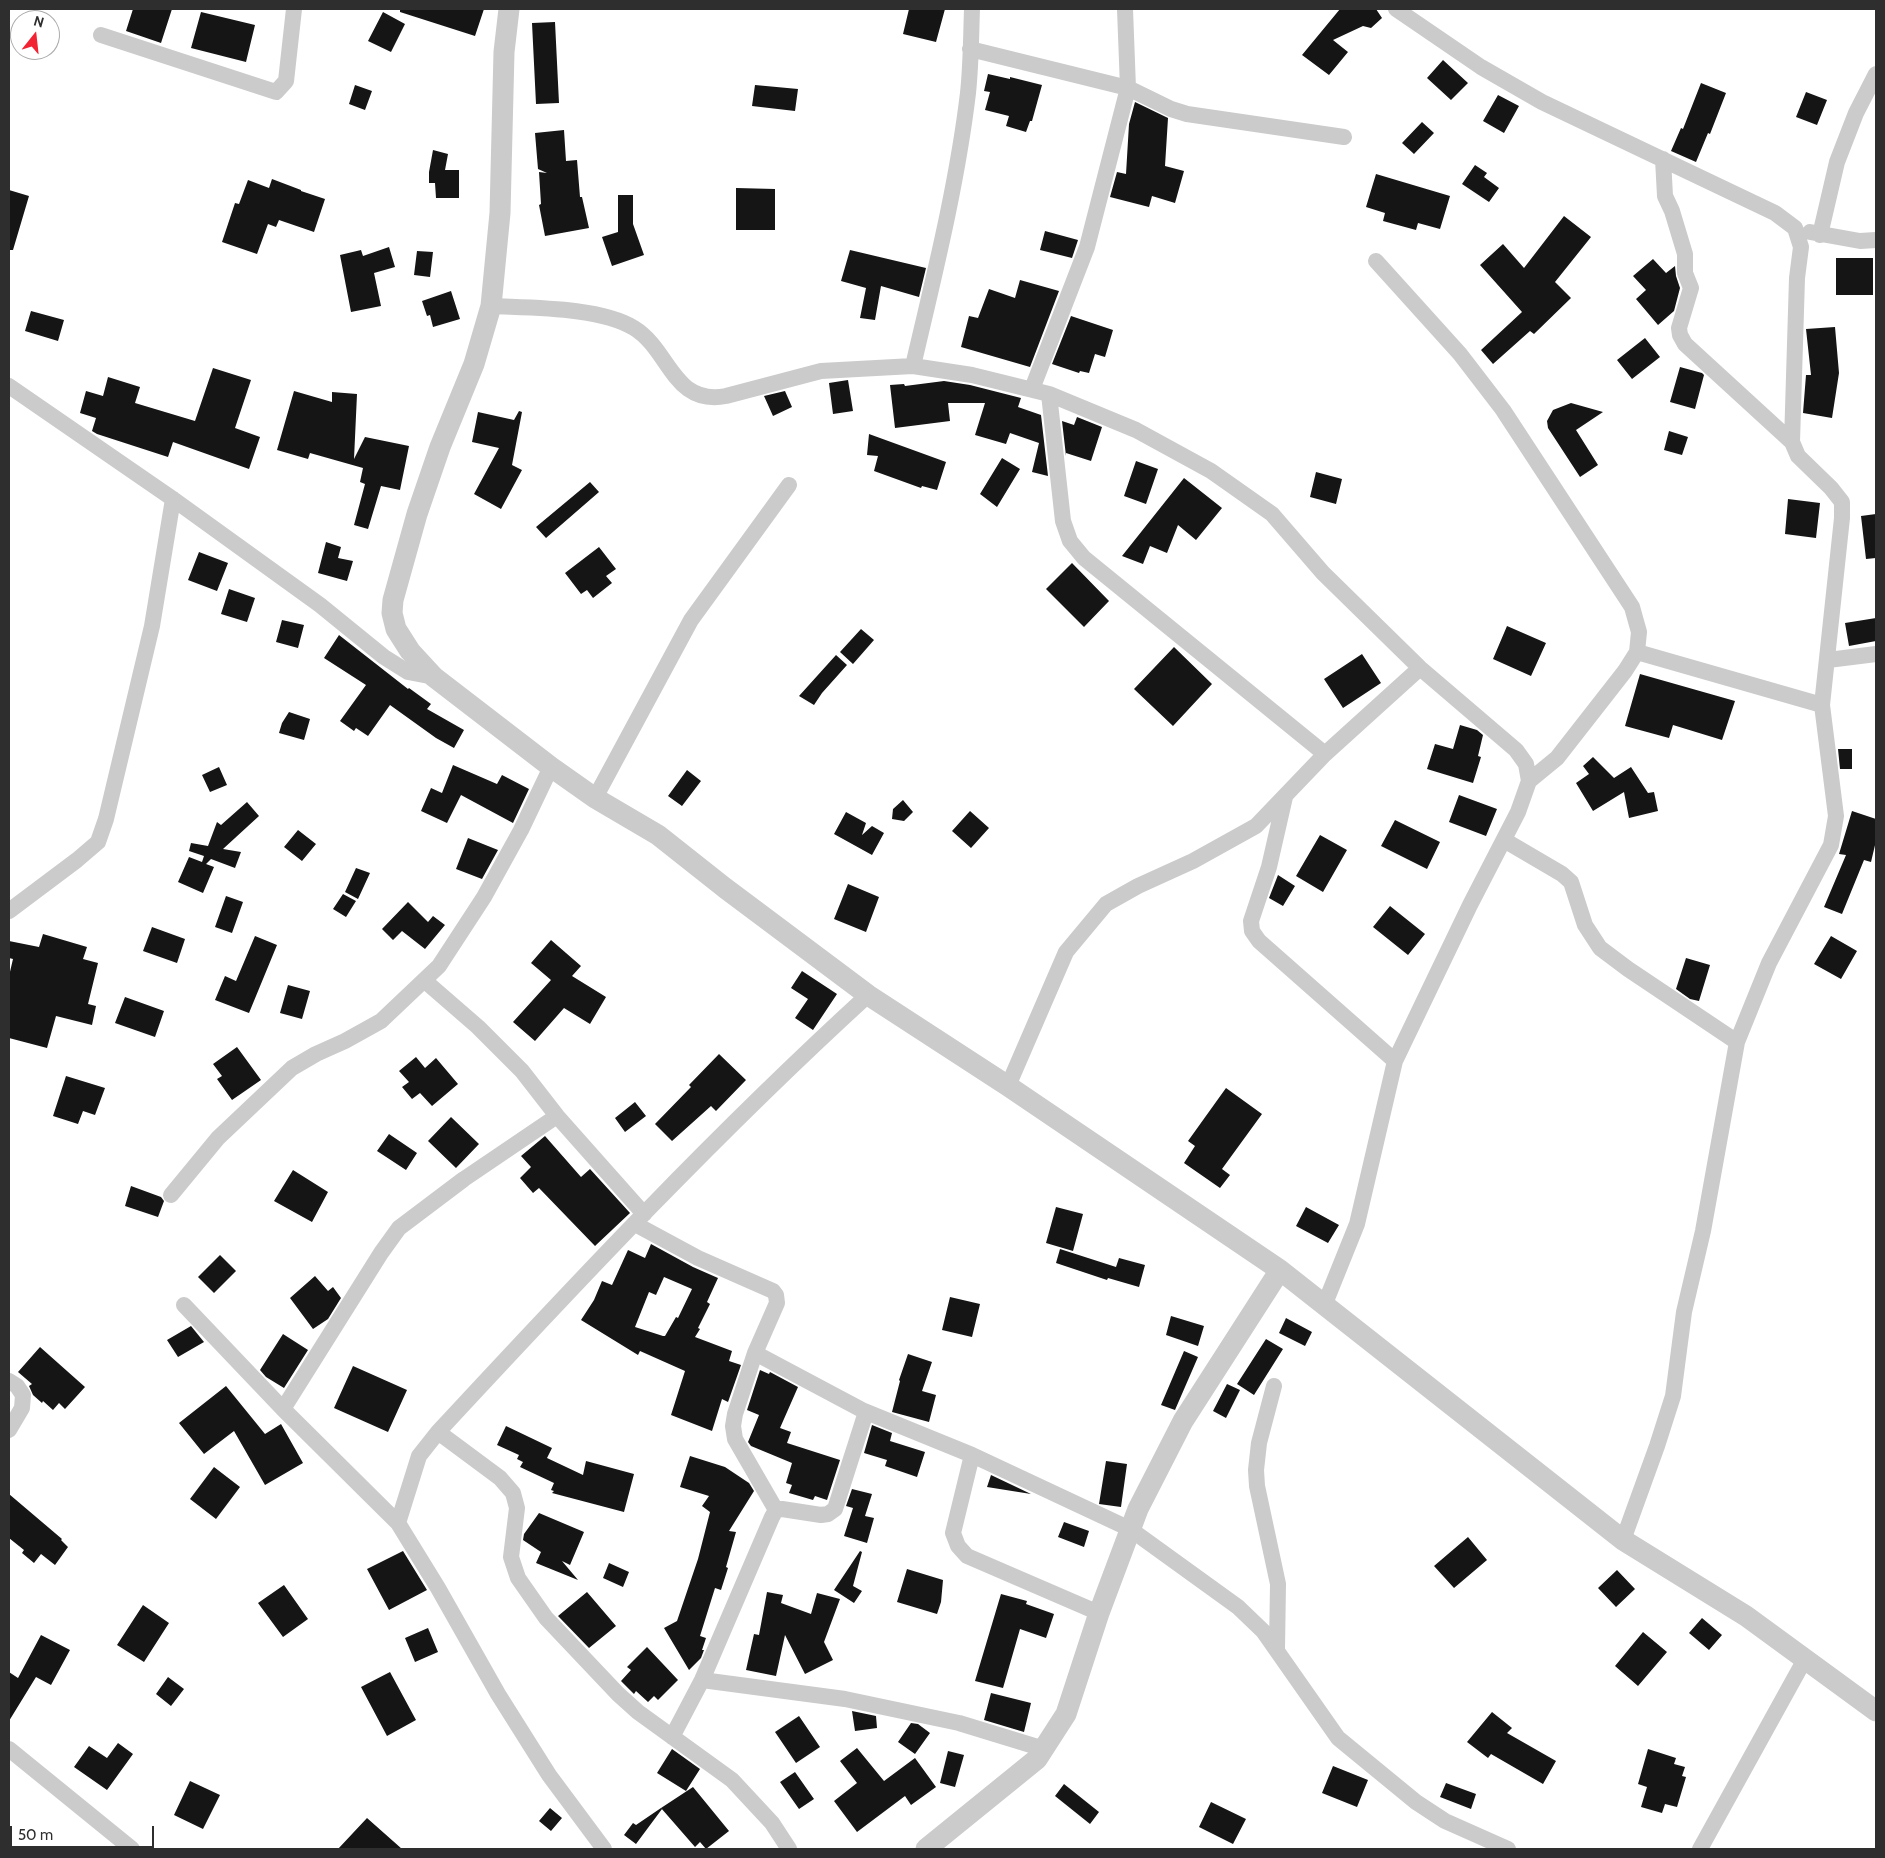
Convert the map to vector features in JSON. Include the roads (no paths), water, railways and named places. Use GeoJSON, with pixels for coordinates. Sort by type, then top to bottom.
{"type":"FeatureCollection","features":[{"type":"Feature","properties":{"kind":"street"},"geometry":{"type":"LineString","coordinates":[[101,35],[276,92],[286,81],[294,9]]}},
{"type":"Feature","properties":{"kind":"street"},"geometry":{"type":"LineString","coordinates":[[509,9],[504,52],[500,213],[491,306],[474,364],[440,447],[423,497],[393,600],[392,613],[396,629],[410,651],[434,678],[551,767],[595,798],[658,835],[732,894],[868,995],[1008,1086],[1280,1270],[1623,1540],[1746,1616],[1876,1711]]}},
{"type":"Feature","properties":{"kind":"street"},"geometry":{"type":"LineString","coordinates":[[913,366],[939,255],[960,151],[968,91],[972,9]]}},
{"type":"Feature","properties":{"kind":"street"},"geometry":{"type":"LineString","coordinates":[[1032,389],[1087,247],[1128,88],[1125,9]]}},
{"type":"Feature","properties":{"kind":"street"},"geometry":{"type":"LineString","coordinates":[[1396,9],[1481,67],[1542,102],[1775,213],[1795,228],[1820,235],[1860,241],[1876,240]]}},
{"type":"Feature","properties":{"kind":"street"},"geometry":{"type":"LineString","coordinates":[[970,49],[1128,88],[1187,114],[1344,137]]}},
{"type":"Feature","properties":{"kind":"street"},"geometry":{"type":"LineString","coordinates":[[1820,235],[1837,162],[1856,113],[1876,74]]}},
{"type":"Feature","properties":{"kind":"street"},"geometry":{"type":"LineString","coordinates":[[1623,1540],[1658,1446],[1673,1396],[1684,1312],[1703,1231],[1737,1042],[1769,963],[1831,845],[1836,816],[1822,705],[1842,518],[1842,502],[1831,488],[1798,456],[1792,442],[1686,344],[1680,335],[1679,328],[1690,288],[1685,274],[1685,254],[1672,211],[1665,196],[1663,159]]}},
{"type":"Feature","properties":{"kind":"street"},"geometry":{"type":"LineString","coordinates":[[1792,442],[1797,278],[1801,247],[1795,228]]}},
{"type":"Feature","properties":{"kind":"street"},"geometry":{"type":"LineString","coordinates":[[1376,261],[1460,354],[1503,410],[1632,607],[1639,632],[1637,652],[1626,671],[1557,758],[1528,781]]}},
{"type":"Feature","properties":{"kind":"street"},"geometry":{"type":"LineString","coordinates":[[491,306],[544,308],[608,316],[635,328],[655,347],[681,384],[704,397],[726,396],[821,371],[913,366],[972,375],[1032,389],[1049,394],[1145,434],[1211,471],[1272,514],[1323,573],[1420,668],[1516,750],[1526,764],[1528,781],[1518,812],[1395,1061],[1357,1224],[1324,1306]]}},
{"type":"Feature","properties":{"kind":"street"},"geometry":{"type":"LineString","coordinates":[[9,386],[174,499],[320,606],[384,657],[408,672],[434,678]]}},
{"type":"Feature","properties":{"kind":"street"},"geometry":{"type":"LineString","coordinates":[[1049,394],[1063,521],[1070,541],[1084,558],[1325,754]]}},
{"type":"Feature","properties":{"kind":"street"},"geometry":{"type":"LineString","coordinates":[[595,798],[691,620],[789,485]]}},
{"type":"Feature","properties":{"kind":"street"},"geometry":{"type":"LineString","coordinates":[[9,911],[98,842],[106,819],[152,626],[174,499]]}},
{"type":"Feature","properties":{"kind":"street"},"geometry":{"type":"LineString","coordinates":[[1637,652],[1822,705]]}},
{"type":"Feature","properties":{"kind":"street"},"geometry":{"type":"LineString","coordinates":[[1828,660],[1876,654]]}},
{"type":"Feature","properties":{"kind":"street"},"geometry":{"type":"LineString","coordinates":[[1008,1086],[1066,952],[1106,904],[1138,886],[1193,861],[1256,826],[1325,754],[1420,668]]}},
{"type":"Feature","properties":{"kind":"street"},"geometry":{"type":"LineString","coordinates":[[170,1195],[218,1138],[292,1068],[381,1020],[439,966],[484,898],[521,830],[551,767]]}},
{"type":"Feature","properties":{"kind":"street"},"geometry":{"type":"LineString","coordinates":[[1285,796],[1269,867],[1251,921],[1252,931],[1259,940],[1395,1061]]}},
{"type":"Feature","properties":{"kind":"street"},"geometry":{"type":"LineString","coordinates":[[1504,840],[1562,874],[1572,882],[1585,925],[1600,948],[1737,1042]]}},
{"type":"Feature","properties":{"kind":"street"},"geometry":{"type":"LineString","coordinates":[[425,980],[478,1027],[522,1071],[640,1219],[698,1258],[773,1291],[776,1295],[777,1303],[755,1352],[734,1414],[733,1426],[735,1439],[776,1510]]}},
{"type":"Feature","properties":{"kind":"street"},"geometry":{"type":"LineString","coordinates":[[398,1523],[419,1456],[438,1432],[541,1321],[640,1219],[795,1062],[868,995]]}},
{"type":"Feature","properties":{"kind":"street"},"geometry":{"type":"LineString","coordinates":[[283,1409],[381,1253],[399,1228],[464,1179],[557,1116]]}},
{"type":"Feature","properties":{"kind":"street"},"geometry":{"type":"LineString","coordinates":[[926,1849],[1037,1759],[1066,1714],[1099,1613],[1138,1509],[1182,1421],[1280,1270]]}},
{"type":"Feature","properties":{"kind":"street"},"geometry":{"type":"LineString","coordinates":[[184,1305],[283,1409],[398,1523],[438,1588],[508,1711],[549,1775],[604,1849]]}},
{"type":"Feature","properties":{"kind":"street"},"geometry":{"type":"LineString","coordinates":[[755,1352],[866,1412],[972,1455],[1130,1529],[1238,1607],[1263,1632],[1277,1649],[1338,1738],[1416,1802],[1445,1821],[1508,1849]]}},
{"type":"Feature","properties":{"kind":"street"},"geometry":{"type":"LineString","coordinates":[[9,1381],[17,1386],[23,1395],[22,1408],[9,1430]]}},
{"type":"Feature","properties":{"kind":"street"},"geometry":{"type":"LineString","coordinates":[[1274,1386],[1259,1444],[1256,1470],[1278,1584],[1277,1649]]}},
{"type":"Feature","properties":{"kind":"street"},"geometry":{"type":"LineString","coordinates":[[672,1737],[702,1680],[776,1510],[782,1508],[821,1515],[828,1514],[835,1509],[866,1412]]}},
{"type":"Feature","properties":{"kind":"street"},"geometry":{"type":"LineString","coordinates":[[438,1432],[500,1478],[512,1493],[517,1508],[511,1557],[518,1578],[546,1618],[618,1694],[638,1712],[732,1780],[772,1823],[788,1849]]}},
{"type":"Feature","properties":{"kind":"street"},"geometry":{"type":"LineString","coordinates":[[972,1455],[953,1533],[958,1546],[967,1556],[1099,1613]]}},
{"type":"Feature","properties":{"kind":"street"},"geometry":{"type":"LineString","coordinates":[[1700,1849],[1805,1659]]}},
{"type":"Feature","properties":{"kind":"street"},"geometry":{"type":"LineString","coordinates":[[702,1680],[845,1700],[959,1723],[1044,1749]]}},
{"type":"Feature","properties":{"kind":"street"},"geometry":{"type":"LineString","coordinates":[[9,1750],[132,1849]]}}]}
